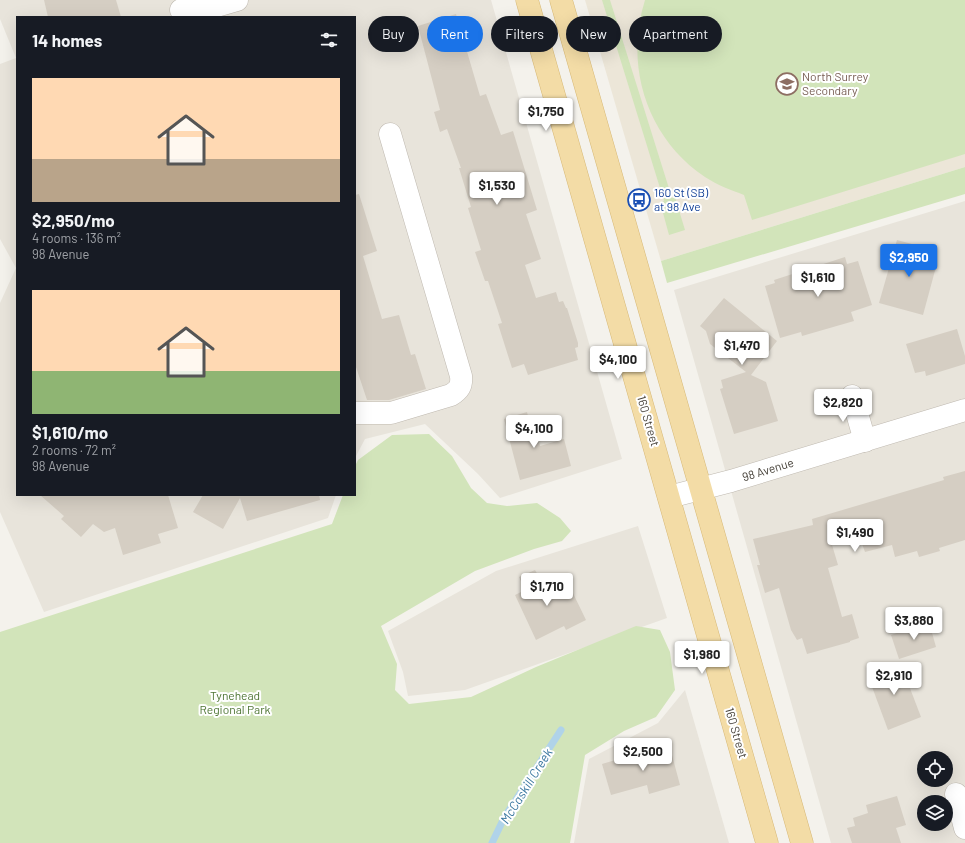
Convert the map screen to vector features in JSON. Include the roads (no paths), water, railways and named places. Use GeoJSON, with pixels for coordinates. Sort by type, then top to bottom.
{"type":"FeatureCollection","features":[{"type":"Feature","properties":{"kind":"main road","name":"160 Street"},"geometry":{"type":"LineString","coordinates":[[527,0],[767,843]]}},
{"type":"Feature","properties":{"kind":"main road"},"geometry":{"type":"LineString","coordinates":[[561,0],[702,488],[802,843]]}},
{"type":"Feature","properties":{"kind":"street"},"geometry":{"type":"LineString","coordinates":[[182,9],[203,10],[237,0]]}},
{"type":"Feature","properties":{"kind":"street"},"geometry":{"type":"LineString","coordinates":[[356,413],[391,414],[451,395],[458,391],[462,384],[462,376],[390,134]]}},
{"type":"Feature","properties":{"kind":"street"},"geometry":{"type":"LineString","coordinates":[[852,396],[865,441]]}},
{"type":"Feature","properties":{"kind":"street","name":"98 Avenue"},"geometry":{"type":"LineString","coordinates":[[669,497],[865,441],[965,410]]}},
{"type":"Feature","properties":{"kind":"street"},"geometry":{"type":"LineString","coordinates":[[956,794],[965,828]]}},
{"type":"Feature","properties":{"kind":"waterway","name":"McCaskill Creek"},"geometry":{"type":"LineString","coordinates":[[492,843],[504,818],[561,730]]}},
{"type":"Feature","properties":{"kind":"place","name":"North Surrey Secondary"},"geometry":{"type":"Point","coordinates":[787,84]}},
{"type":"Feature","properties":{"kind":"place","name":"160 St (SB) at 98 Ave"},"geometry":{"type":"Point","coordinates":[639,200]}},
{"type":"Feature","properties":{"kind":"park label","name":"Tynehead Regional Park"},"geometry":{"type":"Point","coordinates":[235,703]}}]}
